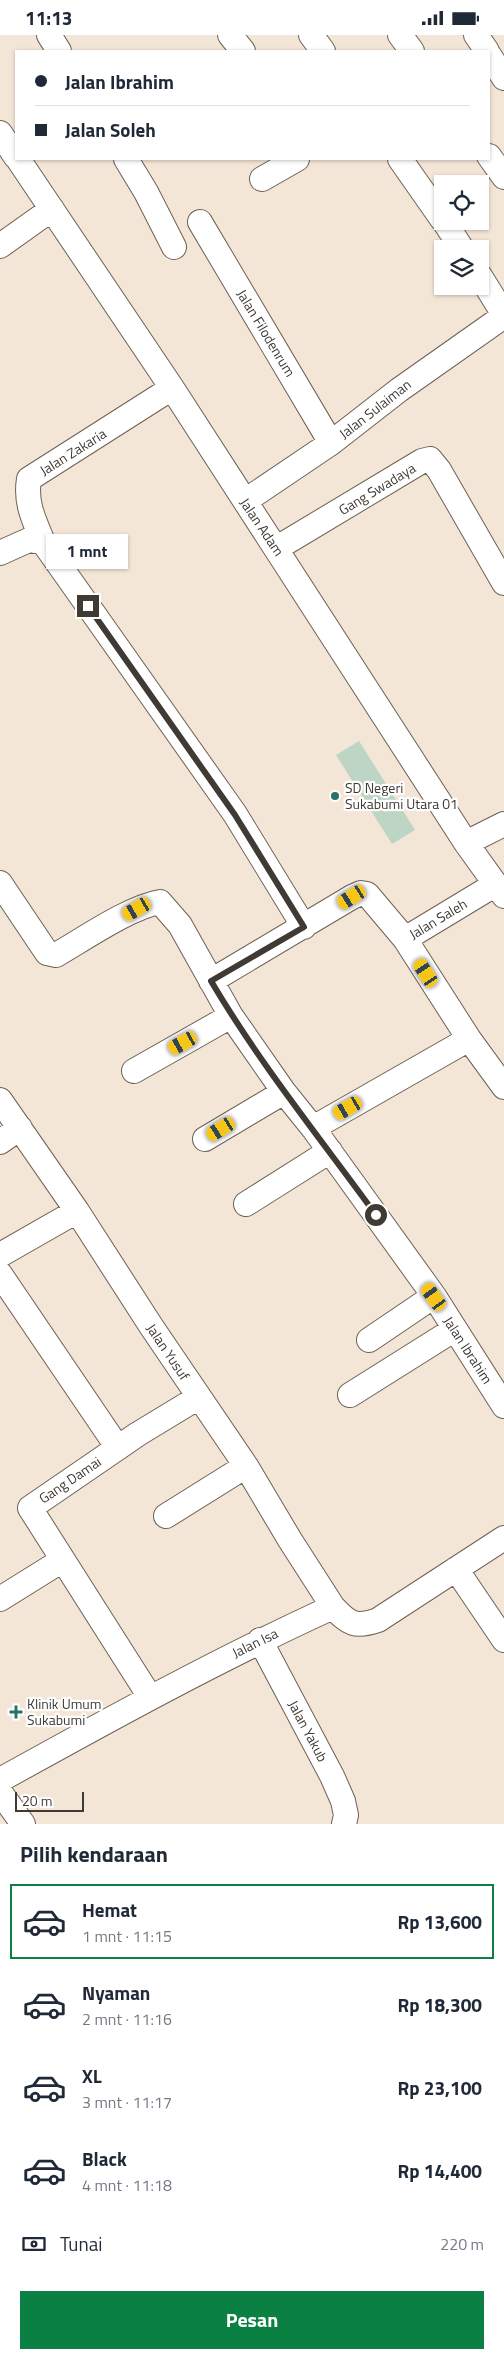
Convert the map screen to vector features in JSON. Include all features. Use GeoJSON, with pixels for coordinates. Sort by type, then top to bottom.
{"type":"FeatureCollection","features":[{"type":"Feature","properties":{"kind":"street"},"geometry":{"type":"LineString","coordinates":[[49,35],[59,50]]}},
{"type":"Feature","properties":{"kind":"street"},"geometry":{"type":"LineString","coordinates":[[230,35],[242,50]]}},
{"type":"Feature","properties":{"kind":"street"},"geometry":{"type":"LineString","coordinates":[[311,35],[321,50]]}},
{"type":"Feature","properties":{"kind":"street"},"geometry":{"type":"LineString","coordinates":[[400,35],[411,50]]}},
{"type":"Feature","properties":{"kind":"street"},"geometry":{"type":"LineString","coordinates":[[476,35],[485,50]]}},
{"type":"Feature","properties":{"kind":"street"},"geometry":{"type":"LineString","coordinates":[[490,57],[504,78]]}},
{"type":"Feature","properties":{"kind":"street","name":"Jalan Adam"},"geometry":{"type":"LineString","coordinates":[[0,133],[15,155]]}},
{"type":"Feature","properties":{"kind":"street"},"geometry":{"type":"LineString","coordinates":[[490,157],[504,177]]}},
{"type":"Feature","properties":{"kind":"street","name":"Jalan Adam"},"geometry":{"type":"LineString","coordinates":[[18,160],[172,388],[466,843],[500,890]]}},
{"type":"Feature","properties":{"kind":"street"},"geometry":{"type":"LineString","coordinates":[[127,160],[146,192],[174,247]]}},
{"type":"Feature","properties":{"kind":"street"},"geometry":{"type":"LineString","coordinates":[[262,179],[294,160]]}},
{"type":"Feature","properties":{"kind":"street"},"geometry":{"type":"LineString","coordinates":[[401,160],[434,207]]}},
{"type":"Feature","properties":{"kind":"street"},"geometry":{"type":"LineString","coordinates":[[0,246],[52,209]]}},
{"type":"Feature","properties":{"kind":"street","name":"Jalan Filodenrum"},"geometry":{"type":"LineString","coordinates":[[200,222],[332,443]]}},
{"type":"Feature","properties":{"kind":"street"},"geometry":{"type":"LineString","coordinates":[[489,291],[504,315]]}},
{"type":"Feature","properties":{"kind":"street","name":"Jalan Sulaiman"},"geometry":{"type":"LineString","coordinates":[[245,501],[332,443],[398,390],[504,315]]}},
{"type":"Feature","properties":{"kind":"street","name":"Jalan Zakaria"},"geometry":{"type":"LineString","coordinates":[[43,542],[29,509],[26,494],[29,479],[172,388]]}},
{"type":"Feature","properties":{"kind":"street","name":"Gang Swadaya"},"geometry":{"type":"LineString","coordinates":[[277,548],[422,461],[430,459],[439,470],[504,583]]}},
{"type":"Feature","properties":{"kind":"street"},"geometry":{"type":"LineString","coordinates":[[0,553],[28,540],[43,542],[235,815],[304,927]]}},
{"type":"Feature","properties":{"kind":"street"},"geometry":{"type":"LineString","coordinates":[[466,843],[504,824]]}},
{"type":"Feature","properties":{"kind":"street","name":"Jalan Ibrahim"},"geometry":{"type":"LineString","coordinates":[[0,883],[47,953],[51,955],[56,955],[137,909],[160,903],[180,925],[231,1016],[284,1092],[330,1151],[434,1297],[504,1406]]}},
{"type":"Feature","properties":{"kind":"street","name":"Jalan Saleh"},"geometry":{"type":"LineString","coordinates":[[211,981],[361,893],[372,898],[405,939],[500,890]]}},
{"type":"Feature","properties":{"kind":"street"},"geometry":{"type":"LineString","coordinates":[[405,939],[469,1039],[504,1087]]}},
{"type":"Feature","properties":{"kind":"street"},"geometry":{"type":"LineString","coordinates":[[134,1071],[231,1016]]}},
{"type":"Feature","properties":{"kind":"street"},"geometry":{"type":"LineString","coordinates":[[313,1128],[469,1039]]}},
{"type":"Feature","properties":{"kind":"street"},"geometry":{"type":"LineString","coordinates":[[205,1139],[284,1092]]}},
{"type":"Feature","properties":{"kind":"street","name":"Jalan Yusuf"},"geometry":{"type":"LineString","coordinates":[[0,1100],[77,1211],[246,1466],[290,1541],[333,1607]]}},
{"type":"Feature","properties":{"kind":"street"},"geometry":{"type":"LineString","coordinates":[[0,1142],[20,1128]]}},
{"type":"Feature","properties":{"kind":"street"},"geometry":{"type":"LineString","coordinates":[[246,1204],[330,1151]]}},
{"type":"Feature","properties":{"kind":"street"},"geometry":{"type":"LineString","coordinates":[[0,1255],[77,1211]]}},
{"type":"Feature","properties":{"kind":"street"},"geometry":{"type":"LineString","coordinates":[[0,1275],[118,1448]]}},
{"type":"Feature","properties":{"kind":"street"},"geometry":{"type":"LineString","coordinates":[[369,1340],[434,1297]]}},
{"type":"Feature","properties":{"kind":"street"},"geometry":{"type":"LineString","coordinates":[[350,1395],[455,1329]]}},
{"type":"Feature","properties":{"kind":"street","name":"Gang Damai"},"geometry":{"type":"LineString","coordinates":[[61,1561],[30,1508],[118,1448],[199,1397]]}},
{"type":"Feature","properties":{"kind":"street"},"geometry":{"type":"LineString","coordinates":[[166,1516],[246,1466]]}},
{"type":"Feature","properties":{"kind":"street"},"geometry":{"type":"LineString","coordinates":[[333,1607],[353,1624],[365,1625],[378,1620],[504,1538]]}},
{"type":"Feature","properties":{"kind":"street"},"geometry":{"type":"LineString","coordinates":[[0,1599],[61,1561],[150,1697]]}},
{"type":"Feature","properties":{"kind":"street"},"geometry":{"type":"LineString","coordinates":[[456,1569],[504,1640]]}},
{"type":"Feature","properties":{"kind":"street","name":"Jalan Isa"},"geometry":{"type":"LineString","coordinates":[[0,1780],[150,1697],[260,1640],[333,1607]]}},
{"type":"Feature","properties":{"kind":"street","name":"Jalan Yakub"},"geometry":{"type":"LineString","coordinates":[[260,1640],[343,1801],[346,1815],[344,1824]]}},
{"type":"Feature","properties":{"kind":"street"},"geometry":{"type":"LineString","coordinates":[[0,1792],[23,1824]]}},
{"type":"Feature","properties":{"kind":"green space"},"geometry":{"type":"Polygon","coordinates":[[[359,741],[415,830],[392,844],[336,755],[359,741]]]}},
{"type":"Feature","properties":{"kind":"place","name":"SD Negeri Sukabumi Utara 01"},"geometry":{"type":"Point","coordinates":[335,796]}},
{"type":"Feature","properties":{"kind":"place","name":"Klinik Umum Sukabumi"},"geometry":{"type":"Point","coordinates":[16,1712]}},
{"type":"Feature","properties":{"kind":"route"},"geometry":{"type":"LineString","coordinates":[[88,606],[235,815],[304,927],[211,981],[231,1016],[284,1092],[313,1128],[376,1215]]}}]}
